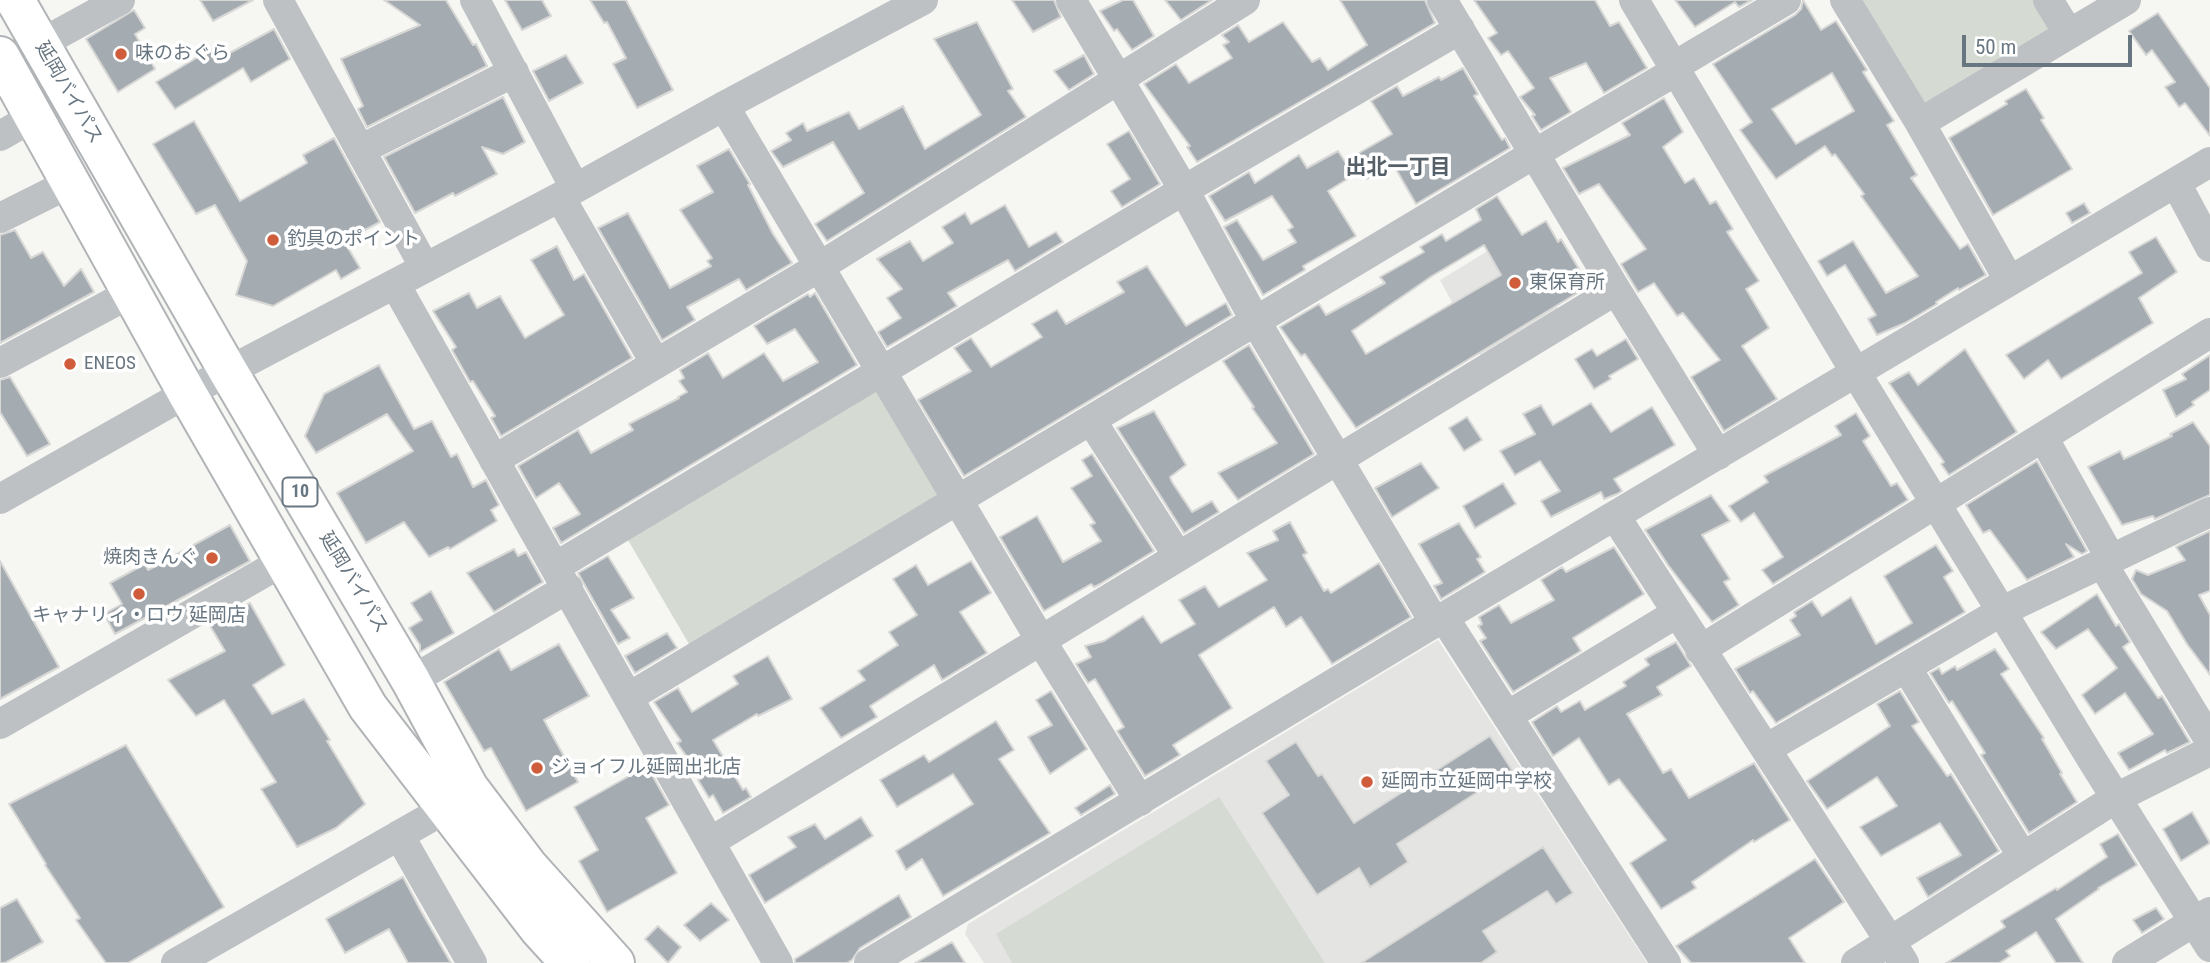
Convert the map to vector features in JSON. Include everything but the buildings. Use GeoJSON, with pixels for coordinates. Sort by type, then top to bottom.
{"type":"FeatureCollection","features":[{"type":"Feature","properties":{"kind":"highway","name":"延岡バイパス"},"geometry":{"type":"LineString","coordinates":[[15,0],[228,371],[411,681],[468,788],[528,866],[615,963]]}},
{"type":"Feature","properties":{"kind":"highway","name":"10"},"geometry":{"type":"LineString","coordinates":[[0,56],[187,393],[368,707],[539,929],[570,963]]}},
{"type":"Feature","properties":{"kind":"street"},"geometry":{"type":"LineString","coordinates":[[40,44],[120,0]]}},
{"type":"Feature","properties":{"kind":"street"},"geometry":{"type":"LineString","coordinates":[[278,0],[425,268]]}},
{"type":"Feature","properties":{"kind":"street"},"geometry":{"type":"LineString","coordinates":[[475,0],[514,72],[568,192],[656,364]]}},
{"type":"Feature","properties":{"kind":"street"},"geometry":{"type":"LineString","coordinates":[[1071,0],[1184,190],[1256,321],[1429,613],[1450,627],[1666,963]]}},
{"type":"Feature","properties":{"kind":"street"},"geometry":{"type":"LineString","coordinates":[[495,460],[819,267],[1245,0]]}},
{"type":"Feature","properties":{"kind":"street"},"geometry":{"type":"LineString","coordinates":[[1442,0],[1717,455]]}},
{"type":"Feature","properties":{"kind":"street"},"geometry":{"type":"LineString","coordinates":[[1634,0],[1856,373],[2116,798],[2205,927],[2127,963]]}},
{"type":"Feature","properties":{"kind":"street"},"geometry":{"type":"LineString","coordinates":[[629,698],[1676,71],[1683,61],[1786,0]]}},
{"type":"Feature","properties":{"kind":"street"},"geometry":{"type":"LineString","coordinates":[[1844,0],[1920,123],[2009,280]]}},
{"type":"Feature","properties":{"kind":"street"},"geometry":{"type":"LineString","coordinates":[[2048,0],[2069,34]]}},
{"type":"Feature","properties":{"kind":"street"},"geometry":{"type":"LineString","coordinates":[[1920,123],[2126,0]]}},
{"type":"Feature","properties":{"kind":"street"},"geometry":{"type":"LineString","coordinates":[[0,499],[187,393],[568,192],[913,2]]}},
{"type":"Feature","properties":{"kind":"street"},"geometry":{"type":"LineString","coordinates":[[411,681],[561,578],[882,372],[1184,190],[1460,29]]}},
{"type":"Feature","properties":{"kind":"street"},"geometry":{"type":"LineString","coordinates":[[360,150],[514,72]]}},
{"type":"Feature","properties":{"kind":"street"},"geometry":{"type":"LineString","coordinates":[[724,106],[1040,639],[1140,801]]}},
{"type":"Feature","properties":{"kind":"street"},"geometry":{"type":"LineString","coordinates":[[0,136],[33,117]]}},
{"type":"Feature","properties":{"kind":"street"},"geometry":{"type":"LineString","coordinates":[[869,963],[1439,620],[2210,162]]}},
{"type":"Feature","properties":{"kind":"street"},"geometry":{"type":"LineString","coordinates":[[0,218],[70,183]]}},
{"type":"Feature","properties":{"kind":"street"},"geometry":{"type":"LineString","coordinates":[[2176,183],[2210,247]]}},
{"type":"Feature","properties":{"kind":"street"},"geometry":{"type":"LineString","coordinates":[[395,284],[778,963]]}},
{"type":"Feature","properties":{"kind":"street"},"geometry":{"type":"LineString","coordinates":[[710,842],[1616,290]]}},
{"type":"Feature","properties":{"kind":"street"},"geometry":{"type":"LineString","coordinates":[[0,363],[131,293]]}},
{"type":"Feature","properties":{"kind":"street"},"geometry":{"type":"LineString","coordinates":[[1700,650],[2210,333]]}},
{"type":"Feature","properties":{"kind":"street"},"geometry":{"type":"LineString","coordinates":[[1091,420],[1178,556]]}},
{"type":"Feature","properties":{"kind":"street"},"geometry":{"type":"LineString","coordinates":[[2043,437],[2107,561],[2210,741]]}},
{"type":"Feature","properties":{"kind":"street"},"geometry":{"type":"LineString","coordinates":[[1766,749],[2002,611],[2210,512]]}},
{"type":"Feature","properties":{"kind":"street"},"geometry":{"type":"LineString","coordinates":[[1615,516],[1897,952]]}},
{"type":"Feature","properties":{"kind":"street"},"geometry":{"type":"LineString","coordinates":[[0,724],[284,561]]}},
{"type":"Feature","properties":{"kind":"street"},"geometry":{"type":"LineString","coordinates":[[1507,716],[1677,613]]}},
{"type":"Feature","properties":{"kind":"street"},"geometry":{"type":"LineString","coordinates":[[1906,667],[2023,857]]}},
{"type":"Feature","properties":{"kind":"street"},"geometry":{"type":"LineString","coordinates":[[1856,963],[1897,952],[2023,857],[2116,798],[2210,751]]}},
{"type":"Feature","properties":{"kind":"street"},"geometry":{"type":"LineString","coordinates":[[176,963],[446,809]]}},
{"type":"Feature","properties":{"kind":"street"},"geometry":{"type":"LineString","coordinates":[[399,835],[472,963]]}},
{"type":"Feature","properties":{"kind":"shaded area"},"geometry":{"type":"Polygon","coordinates":[[[1856,0],[2038,0],[2056,31],[1923,108],[1856,0]]]}},
{"type":"Feature","properties":{"kind":"shaded area"},"geometry":{"type":"Polygon","coordinates":[[[1514,235],[1562,315],[1484,362],[1440,280],[1514,235]]]}},
{"type":"Feature","properties":{"kind":"shaded area"},"geometry":{"type":"Polygon","coordinates":[[[883,387],[949,496],[692,649],[625,535],[883,387]]]}},
{"type":"Feature","properties":{"kind":"shaded area","name":"延岡市立延岡中学校"},"geometry":{"type":"Polygon","coordinates":[[[1438,640],[1647,963],[984,963],[965,934],[968,924],[1438,640]]]}},
{"type":"Feature","properties":{"kind":"shaded area"},"geometry":{"type":"Polygon","coordinates":[[[1219,797],[1325,963],[1012,963],[996,934],[1219,797]]]}},
{"type":"Feature","properties":{"kind":"place","name":"味のおぐら"},"geometry":{"type":"Point","coordinates":[121,54]}},
{"type":"Feature","properties":{"kind":"place","name":"釣具のポイント"},"geometry":{"type":"Point","coordinates":[273,240]}},
{"type":"Feature","properties":{"kind":"place","name":"東保育所"},"geometry":{"type":"Point","coordinates":[1515,283]}},
{"type":"Feature","properties":{"kind":"place","name":"ENEOS"},"geometry":{"type":"Point","coordinates":[70,364]}},
{"type":"Feature","properties":{"kind":"place","name":"焼肉きんぐ"},"geometry":{"type":"Point","coordinates":[212,558]}},
{"type":"Feature","properties":{"kind":"place","name":"キャナリィ・ロウ 延岡店"},"geometry":{"type":"Point","coordinates":[139,594]}},
{"type":"Feature","properties":{"kind":"place","name":"ジョイフル延岡出北店"},"geometry":{"type":"Point","coordinates":[537,768]}},
{"type":"Feature","properties":{"kind":"place","name":"延岡市立延岡中学校"},"geometry":{"type":"Point","coordinates":[1367,782]}},
{"type":"Feature","properties":{"kind":"district","name":"出北一丁目"},"geometry":{"type":"Point","coordinates":[1398,169]}}]}
